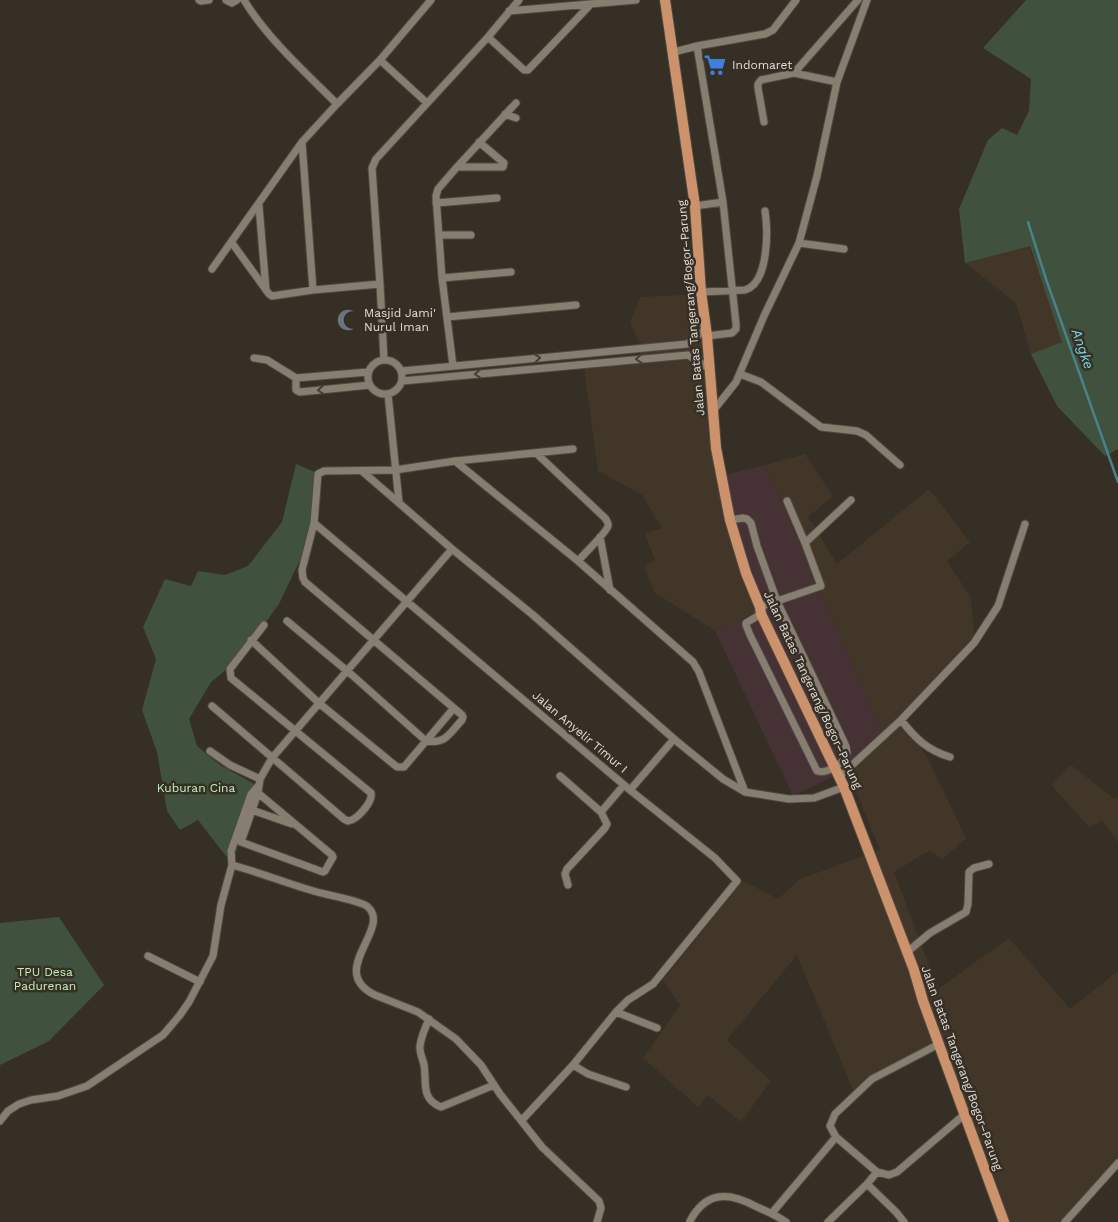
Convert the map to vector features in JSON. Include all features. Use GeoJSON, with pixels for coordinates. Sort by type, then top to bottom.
{"type":"FeatureCollection","features":[{"type":"Feature","properties":{"kind":"main road","name":"Jalan Batas Tangerang/Bogor–Parung"},"geometry":{"type":"LineString","coordinates":[[665,0],[695,206],[701,292],[710,369],[717,457],[730,520],[746,573],[761,610],[844,788],[1004,1222]]}},
{"type":"Feature","properties":{"kind":"street"},"geometry":{"type":"LineString","coordinates":[[199,0],[209,0]]}},
{"type":"Feature","properties":{"kind":"street"},"geometry":{"type":"LineString","coordinates":[[226,0],[232,3],[237,0]]}},
{"type":"Feature","properties":{"kind":"street"},"geometry":{"type":"LineString","coordinates":[[244,0],[251,12],[268,32],[302,70],[337,104]]}},
{"type":"Feature","properties":{"kind":"street"},"geometry":{"type":"LineString","coordinates":[[212,269],[259,206],[302,142],[380,60],[431,0]]}},
{"type":"Feature","properties":{"kind":"street"},"geometry":{"type":"LineString","coordinates":[[384,360],[372,168],[376,159],[488,37],[519,0]]}},
{"type":"Feature","properties":{"kind":"street"},"geometry":{"type":"LineString","coordinates":[[509,11],[565,3],[591,4],[636,0]]}},
{"type":"Feature","properties":{"kind":"street"},"geometry":{"type":"LineString","coordinates":[[674,52],[766,34],[773,30],[796,0]]}},
{"type":"Feature","properties":{"kind":"street"},"geometry":{"type":"LineString","coordinates":[[794,73],[858,0]]}},
{"type":"Feature","properties":{"kind":"street"},"geometry":{"type":"LineString","coordinates":[[713,412],[736,382],[764,316],[799,244],[817,176],[837,82],[867,0]]}},
{"type":"Feature","properties":{"kind":"street"},"geometry":{"type":"LineString","coordinates":[[488,37],[526,71],[591,4]]}},
{"type":"Feature","properties":{"kind":"street"},"geometry":{"type":"LineString","coordinates":[[402,371],[686,344],[706,332],[732,333],[736,328],[734,290],[723,202],[697,46]]}},
{"type":"Feature","properties":{"kind":"street"},"geometry":{"type":"LineString","coordinates":[[380,60],[427,103]]}},
{"type":"Feature","properties":{"kind":"street"},"geometry":{"type":"LineString","coordinates":[[764,122],[758,88],[759,82],[794,73],[837,82]]}},
{"type":"Feature","properties":{"kind":"street"},"geometry":{"type":"LineString","coordinates":[[453,366],[442,278],[436,196],[438,190],[457,167],[516,103]]}},
{"type":"Feature","properties":{"kind":"street"},"geometry":{"type":"LineString","coordinates":[[505,114],[516,118]]}},
{"type":"Feature","properties":{"kind":"street"},"geometry":{"type":"LineString","coordinates":[[302,142],[313,290]]}},
{"type":"Feature","properties":{"kind":"street"},"geometry":{"type":"LineString","coordinates":[[457,167],[503,167],[504,163],[479,142]]}},
{"type":"Feature","properties":{"kind":"street"},"geometry":{"type":"LineString","coordinates":[[436,203],[497,198]]}},
{"type":"Feature","properties":{"kind":"street"},"geometry":{"type":"LineString","coordinates":[[695,206],[723,202]]}},
{"type":"Feature","properties":{"kind":"street"},"geometry":{"type":"LineString","coordinates":[[259,206],[266,290]]}},
{"type":"Feature","properties":{"kind":"street"},"geometry":{"type":"LineString","coordinates":[[701,292],[752,288],[756,283],[761,274],[768,228],[765,210]]}},
{"type":"Feature","properties":{"kind":"street"},"geometry":{"type":"LineString","coordinates":[[438,235],[472,235]]}},
{"type":"Feature","properties":{"kind":"street"},"geometry":{"type":"LineString","coordinates":[[232,243],[270,295],[276,296],[313,290],[380,284]]}},
{"type":"Feature","properties":{"kind":"street"},"geometry":{"type":"LineString","coordinates":[[799,244],[844,248]]}},
{"type":"Feature","properties":{"kind":"street"},"geometry":{"type":"LineString","coordinates":[[442,278],[511,272]]}},
{"type":"Feature","properties":{"kind":"street"},"geometry":{"type":"LineString","coordinates":[[447,317],[576,305]]}},
{"type":"Feature","properties":{"kind":"street"},"geometry":{"type":"LineString","coordinates":[[686,344],[688,355]]}},
{"type":"Feature","properties":{"kind":"street"},"geometry":{"type":"LineString","coordinates":[[402,380],[688,355],[710,369]]}},
{"type":"Feature","properties":{"kind":"street"},"geometry":{"type":"LineString","coordinates":[[254,358],[267,360],[296,378],[368,372]]}},
{"type":"Feature","properties":{"kind":"street"},"geometry":{"type":"LineString","coordinates":[[384,360],[395,363],[402,371],[402,380],[397,390],[388,394],[377,393],[370,385],[368,379],[368,372],[372,366],[384,360]]}},
{"type":"Feature","properties":{"kind":"street"},"geometry":{"type":"LineString","coordinates":[[740,374],[761,382],[821,427],[857,431],[866,435],[900,465]]}},
{"type":"Feature","properties":{"kind":"street"},"geometry":{"type":"LineString","coordinates":[[296,378],[296,390],[300,392],[370,385]]}},
{"type":"Feature","properties":{"kind":"street"},"geometry":{"type":"LineString","coordinates":[[388,394],[399,502]]}},
{"type":"Feature","properties":{"kind":"street"},"geometry":{"type":"LineString","coordinates":[[287,621],[426,740],[436,742],[443,740],[463,717],[305,582],[303,578],[302,570],[314,523],[317,478],[320,472],[395,470],[455,461],[573,449]]}},
{"type":"Feature","properties":{"kind":"street"},"geometry":{"type":"LineString","coordinates":[[536,453],[606,518],[608,527],[578,561]]}},
{"type":"Feature","properties":{"kind":"street"},"geometry":{"type":"LineString","coordinates":[[455,461],[578,561],[693,662],[699,672],[745,792]]}},
{"type":"Feature","properties":{"kind":"street"},"geometry":{"type":"LineString","coordinates":[[362,471],[723,779],[745,792],[775,797],[814,798],[844,788]]}},
{"type":"Feature","properties":{"kind":"street"},"geometry":{"type":"LineString","coordinates":[[805,543],[851,500]]}},
{"type":"Feature","properties":{"kind":"street"},"geometry":{"type":"LineString","coordinates":[[786,501],[805,543],[820,586],[777,601],[761,610],[746,623],[750,635],[817,771],[821,772],[837,772],[901,720],[974,643],[993,615],[1003,594],[1025,524]]}},
{"type":"Feature","properties":{"kind":"street"},"geometry":{"type":"LineString","coordinates":[[730,520],[743,518],[748,519],[751,523],[757,546],[777,601],[846,744],[845,758],[837,772]]}},
{"type":"Feature","properties":{"kind":"street","name":"Jalan Anyelir Timur I"},"geometry":{"type":"LineString","coordinates":[[314,523],[627,787],[715,858],[737,881],[653,984],[628,1000],[616,1012]]}},
{"type":"Feature","properties":{"kind":"street"},"geometry":{"type":"LineString","coordinates":[[600,537],[610,590]]}},
{"type":"Feature","properties":{"kind":"street"},"geometry":{"type":"LineString","coordinates":[[0,1121],[8,1111],[19,1104],[65,1094],[87,1086],[163,1035],[180,1015],[213,956],[221,905],[232,865],[231,851],[251,794],[260,782],[272,758],[452,549]]}},
{"type":"Feature","properties":{"kind":"street"},"geometry":{"type":"LineString","coordinates":[[212,706],[348,821],[355,820],[371,800],[371,793],[231,678],[229,674],[230,669],[264,625]]}},
{"type":"Feature","properties":{"kind":"street"},"geometry":{"type":"LineString","coordinates":[[251,640],[320,704],[397,767],[404,767],[454,708]]}},
{"type":"Feature","properties":{"kind":"street"},"geometry":{"type":"LineString","coordinates":[[901,720],[924,745],[950,757]]}},
{"type":"Feature","properties":{"kind":"street"},"geometry":{"type":"LineString","coordinates":[[601,812],[674,739]]}},
{"type":"Feature","properties":{"kind":"street"},"geometry":{"type":"LineString","coordinates":[[210,752],[260,782]]}},
{"type":"Feature","properties":{"kind":"street"},"geometry":{"type":"LineString","coordinates":[[560,776],[601,812],[607,824],[567,870],[565,874],[568,885]]}},
{"type":"Feature","properties":{"kind":"street"},"geometry":{"type":"LineString","coordinates":[[258,793],[332,855],[325,872],[241,842],[260,782]]}},
{"type":"Feature","properties":{"kind":"street"},"geometry":{"type":"LineString","coordinates":[[252,810],[298,826]]}},
{"type":"Feature","properties":{"kind":"street"},"geometry":{"type":"LineString","coordinates":[[906,953],[930,933],[966,912],[969,872],[974,868],[989,864]]}},
{"type":"Feature","properties":{"kind":"street"},"geometry":{"type":"LineString","coordinates":[[232,865],[367,906],[372,912],[374,919],[373,926],[356,966],[360,982],[369,992],[418,1012],[456,1039],[481,1065],[494,1085],[542,1147],[598,1201],[601,1208],[597,1222]]}},
{"type":"Feature","properties":{"kind":"street"},"geometry":{"type":"LineString","coordinates":[[148,956],[200,982]]}},
{"type":"Feature","properties":{"kind":"street"},"geometry":{"type":"LineString","coordinates":[[522,1120],[573,1064],[616,1012],[657,1028]]}},
{"type":"Feature","properties":{"kind":"street"},"geometry":{"type":"LineString","coordinates":[[429,1019],[420,1043],[420,1050],[424,1064],[425,1089],[430,1099],[441,1107],[494,1085]]}},
{"type":"Feature","properties":{"kind":"street"},"geometry":{"type":"LineString","coordinates":[[939,1044],[872,1079],[835,1114],[830,1128],[836,1138],[877,1172],[890,1175],[897,1172],[965,1114]]}},
{"type":"Feature","properties":{"kind":"street"},"geometry":{"type":"LineString","coordinates":[[573,1064],[588,1074],[626,1087]]}},
{"type":"Feature","properties":{"kind":"street"},"geometry":{"type":"LineString","coordinates":[[772,1213],[836,1138]]}},
{"type":"Feature","properties":{"kind":"street"},"geometry":{"type":"LineString","coordinates":[[1065,1222],[1117,1166]]}},
{"type":"Feature","properties":{"kind":"street"},"geometry":{"type":"LineString","coordinates":[[828,1222],[877,1172]]}},
{"type":"Feature","properties":{"kind":"street"},"geometry":{"type":"LineString","coordinates":[[867,1184],[904,1222]]}},
{"type":"Feature","properties":{"kind":"street"},"geometry":{"type":"LineString","coordinates":[[690,1221],[696,1210],[708,1200],[721,1196],[735,1197],[747,1201],[786,1222]]}},
{"type":"Feature","properties":{"kind":"shaded area"},"geometry":{"type":"Polygon","coordinates":[[[1029,246],[1063,342],[1031,354],[1016,303],[965,263],[1029,246]]]}},
{"type":"Feature","properties":{"kind":"shaded area"},"geometry":{"type":"Polygon","coordinates":[[[700,294],[721,476],[762,610],[715,631],[654,592],[644,566],[655,560],[645,533],[662,528],[642,495],[598,471],[584,368],[648,362],[630,323],[640,297],[700,294]]]}},
{"type":"Feature","properties":{"kind":"shaded area"},"geometry":{"type":"Polygon","coordinates":[[[805,454],[833,496],[808,517],[837,564],[929,489],[970,542],[947,561],[971,598],[975,641],[901,717],[929,761],[966,838],[942,860],[930,850],[894,872],[938,989],[1009,938],[1070,1009],[1118,971],[1118,1166],[1068,1222],[1006,1222],[941,1047],[853,1090],[797,955],[727,1040],[771,1081],[741,1122],[708,1095],[698,1107],[643,1058],[680,1005],[663,980],[743,881],[778,899],[800,879],[880,850],[847,770],[885,739],[765,465],[805,454]]]}},
{"type":"Feature","properties":{"kind":"shaded area"},"geometry":{"type":"Polygon","coordinates":[[[765,465],[885,739],[847,770],[793,796],[715,631],[762,610],[721,476],[765,465]]]}},
{"type":"Feature","properties":{"kind":"shaded area"},"geometry":{"type":"Polygon","coordinates":[[[1071,765],[1115,799],[1118,798],[1118,842],[1102,821],[1089,827],[1051,785],[1071,765]]]}},
{"type":"Feature","properties":{"kind":"green space"},"geometry":{"type":"Polygon","coordinates":[[[1026,0],[1118,0],[1118,449],[1105,456],[1057,406],[1031,354],[1062,342],[1030,246],[965,263],[959,209],[988,140],[1002,128],[1017,135],[1029,111],[1031,79],[983,48],[1026,0]]]}},
{"type":"Feature","properties":{"kind":"green space","name":"Kuburan Cina"},"geometry":{"type":"Polygon","coordinates":[[[296,464],[317,473],[308,543],[279,604],[238,660],[211,682],[189,719],[197,746],[220,765],[258,786],[232,864],[198,820],[180,830],[167,811],[157,752],[142,710],[156,659],[143,627],[165,579],[191,586],[198,571],[225,575],[248,566],[282,522],[296,464]]]}},
{"type":"Feature","properties":{"kind":"green space","name":"TPU Desa Padurenan"},"geometry":{"type":"Polygon","coordinates":[[[59,917],[104,985],[49,1041],[0,1065],[0,923],[59,917]]]}},
{"type":"Feature","properties":{"kind":"waterway","name":"Angke"},"geometry":{"type":"LineString","coordinates":[[1028,222],[1046,279],[1118,482]]}},
{"type":"Feature","properties":{"kind":"place","name":"Indomaret"},"geometry":{"type":"Point","coordinates":[715,65]}},
{"type":"Feature","properties":{"kind":"place","name":"Masjid Jami' Nurul Iman"},"geometry":{"type":"Point","coordinates":[348,320]}}]}
